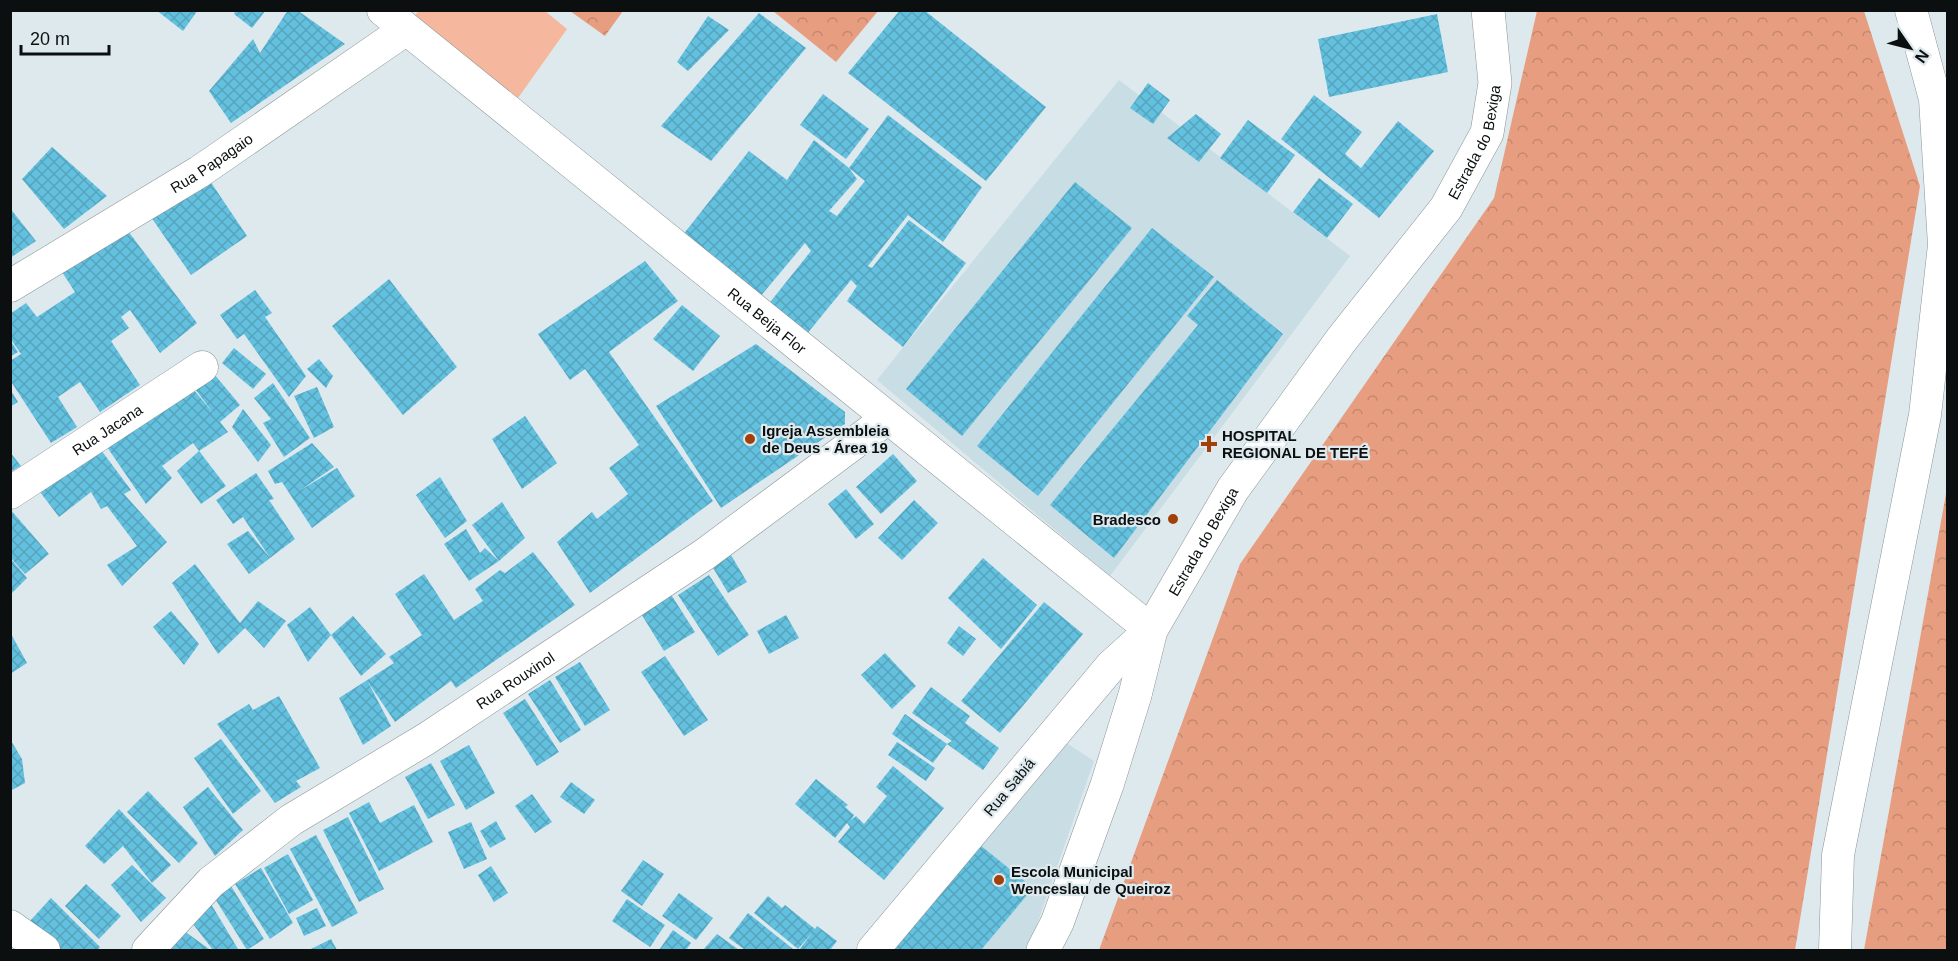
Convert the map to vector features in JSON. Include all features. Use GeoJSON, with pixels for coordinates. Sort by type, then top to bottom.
{"type":"FeatureCollection","features":[{"type":"Feature","properties":{"kind":"street","name":"Estrada do Bexiga"},"geometry":{"type":"LineString","coordinates":[[1043,951],[1057,923],[1107,785],[1135,695],[1151,630],[1233,489],[1342,339],[1446,208],[1487,133],[1496,83],[1488,10]]}},
{"type":"Feature","properties":{"kind":"street"},"geometry":{"type":"LineString","coordinates":[[1835,951],[1838,855],[1925,415],[1944,245],[1935,99],[1911,10]]}},
{"type":"Feature","properties":{"kind":"street","name":"Rua Beija Flor"},"geometry":{"type":"LineString","coordinates":[[394,20],[1151,630]]}},
{"type":"Feature","properties":{"kind":"street","name":"Rua Papagaio"},"geometry":{"type":"LineString","coordinates":[[10,286],[199,172],[394,20]]}},
{"type":"Feature","properties":{"kind":"street","name":"Rua Jacana"},"geometry":{"type":"LineString","coordinates":[[10,493],[202,367]]}},
{"type":"Feature","properties":{"kind":"street","name":"Rua Rouxinol"},"geometry":{"type":"LineString","coordinates":[[148,951],[211,882],[291,820],[426,739],[705,554],[888,418]]}},
{"type":"Feature","properties":{"kind":"street","name":"Rua Sabiá"},"geometry":{"type":"LineString","coordinates":[[873,951],[1110,666],[1151,630]]}},
{"type":"Feature","properties":{"kind":"street"},"geometry":{"type":"LineString","coordinates":[[10,926],[44,951]]}},
{"type":"Feature","properties":{"kind":"shaded area"},"geometry":{"type":"Polygon","coordinates":[[[419,10],[545,11],[567,29],[518,98],[405,30],[419,10]]]}},
{"type":"Feature","properties":{"kind":"shaded area"},"geometry":{"type":"Polygon","coordinates":[[[1119,80],[1350,256],[1110,576],[877,380],[1119,80]]]}},
{"type":"Feature","properties":{"kind":"shaded area","name":"Escola Municipal Wenceslau de Queiroz"},"geometry":{"type":"Polygon","coordinates":[[[1062,740],[1094,761],[1028,950],[885,950],[1062,740]]]}},
{"type":"Feature","properties":{"kind":"green space"},"geometry":{"type":"Polygon","coordinates":[[[570,11],[623,11],[605,36],[570,11]]]}},
{"type":"Feature","properties":{"kind":"green space"},"geometry":{"type":"Polygon","coordinates":[[[773,11],[878,11],[836,62],[773,11]]]}},
{"type":"Feature","properties":{"kind":"green space"},"geometry":{"type":"Polygon","coordinates":[[[1537,11],[1864,11],[1920,186],[1795,950],[1099,950],[1240,564],[1494,198],[1537,11]]]}},
{"type":"Feature","properties":{"kind":"green space"},"geometry":{"type":"Polygon","coordinates":[[[1947,488],[1947,950],[1864,950],[1947,488]]]}},
{"type":"Feature","properties":{"kind":"building"},"geometry":{"type":"Polygon","coordinates":[[[156,10],[198,10],[183,31],[156,10]]]}},
{"type":"Feature","properties":{"kind":"building"},"geometry":{"type":"Polygon","coordinates":[[[236,10],[266,10],[252,28],[234,14],[236,10]]]}},
{"type":"Feature","properties":{"kind":"building"},"geometry":{"type":"Polygon","coordinates":[[[288,10],[297,10],[345,44],[231,123],[209,91],[253,39],[260,53],[288,10]]]}},
{"type":"Feature","properties":{"kind":"building"},"geometry":{"type":"Polygon","coordinates":[[[900,10],[924,10],[1046,107],[986,181],[848,73],[900,10]]]}},
{"type":"Feature","properties":{"kind":"building"},"geometry":{"type":"Polygon","coordinates":[[[759,13],[806,48],[711,161],[661,126],[759,13]]]}},
{"type":"Feature","properties":{"kind":"building"},"geometry":{"type":"Polygon","coordinates":[[[1437,14],[1448,72],[1329,97],[1318,39],[1437,14]]]}},
{"type":"Feature","properties":{"kind":"building"},"geometry":{"type":"Polygon","coordinates":[[[708,16],[729,30],[688,71],[677,62],[708,16]]]}},
{"type":"Feature","properties":{"kind":"building"},"geometry":{"type":"Polygon","coordinates":[[[1148,83],[1170,100],[1153,124],[1130,108],[1148,83]]]}},
{"type":"Feature","properties":{"kind":"building"},"geometry":{"type":"Polygon","coordinates":[[[823,94],[869,129],[846,159],[800,125],[823,94]]]}},
{"type":"Feature","properties":{"kind":"building"},"geometry":{"type":"Polygon","coordinates":[[[1314,95],[1362,132],[1345,154],[1361,168],[1398,121],[1434,151],[1379,218],[1281,139],[1314,95]]]}},
{"type":"Feature","properties":{"kind":"building"},"geometry":{"type":"Polygon","coordinates":[[[1196,114],[1221,134],[1199,162],[1167,138],[1196,114]]]}},
{"type":"Feature","properties":{"kind":"building"},"geometry":{"type":"Polygon","coordinates":[[[888,115],[982,187],[943,242],[908,215],[868,266],[872,268],[909,220],[966,263],[903,347],[847,301],[857,286],[851,280],[806,335],[767,306],[811,251],[805,243],[760,297],[682,236],[749,151],[787,180],[814,140],[849,168],[888,115]],[[849,168],[857,179],[829,211],[837,216],[865,181],[849,168]]]}},
{"type":"Feature","properties":{"kind":"building"},"geometry":{"type":"Polygon","coordinates":[[[1248,120],[1295,155],[1267,193],[1220,158],[1248,120]]]}},
{"type":"Feature","properties":{"kind":"building"},"geometry":{"type":"Polygon","coordinates":[[[52,147],[107,196],[64,229],[22,179],[52,147]]]}},
{"type":"Feature","properties":{"kind":"building"},"geometry":{"type":"Polygon","coordinates":[[[208,178],[247,236],[191,275],[151,217],[208,178]]]}},
{"type":"Feature","properties":{"kind":"building"},"geometry":{"type":"Polygon","coordinates":[[[1319,178],[1353,204],[1327,238],[1293,212],[1319,178]]]}},
{"type":"Feature","properties":{"kind":"building"},"geometry":{"type":"Polygon","coordinates":[[[1075,182],[1132,228],[962,436],[906,389],[1075,182]]]}},
{"type":"Feature","properties":{"kind":"building"},"geometry":{"type":"Polygon","coordinates":[[[10,208],[36,241],[10,258],[10,208]]]}},
{"type":"Feature","properties":{"kind":"building"},"geometry":{"type":"Polygon","coordinates":[[[125,227],[197,323],[160,353],[130,310],[121,317],[129,328],[111,341],[140,385],[100,412],[80,382],[58,397],[77,427],[51,443],[10,380],[10,361],[21,354],[10,338],[10,314],[26,303],[37,317],[75,292],[62,272],[125,227]]]}},
{"type":"Feature","properties":{"kind":"building"},"geometry":{"type":"Polygon","coordinates":[[[1152,228],[1214,277],[1038,496],[977,446],[1152,228]]]}},
{"type":"Feature","properties":{"kind":"building"},"geometry":{"type":"Polygon","coordinates":[[[645,261],[678,301],[609,352],[713,501],[590,593],[557,542],[592,512],[597,519],[628,494],[609,468],[639,445],[585,369],[570,380],[538,334],[645,261]]]}},
{"type":"Feature","properties":{"kind":"building"},"geometry":{"type":"Polygon","coordinates":[[[389,279],[457,367],[403,415],[332,326],[389,279]]]}},
{"type":"Feature","properties":{"kind":"building"},"geometry":{"type":"Polygon","coordinates":[[[1217,280],[1283,334],[1114,558],[1050,505],[1198,325],[1187,316],[1217,280]]]}},
{"type":"Feature","properties":{"kind":"building"},"geometry":{"type":"Polygon","coordinates":[[[255,290],[272,313],[265,317],[306,376],[289,397],[244,334],[237,339],[220,315],[255,290]]]}},
{"type":"Feature","properties":{"kind":"building"},"geometry":{"type":"Polygon","coordinates":[[[682,305],[720,336],[693,371],[653,339],[682,305]]]}},
{"type":"Feature","properties":{"kind":"building"},"geometry":{"type":"Polygon","coordinates":[[[10,340],[18,352],[10,357],[10,340]]]}},
{"type":"Feature","properties":{"kind":"building","name":"Igreja Assembleia de Deus - Área 19"},"geometry":{"type":"Polygon","coordinates":[[[756,344],[845,412],[845,424],[721,508],[656,406],[756,344]]]}},
{"type":"Feature","properties":{"kind":"building"},"geometry":{"type":"Polygon","coordinates":[[[234,348],[266,374],[253,389],[222,363],[234,348]]]}},
{"type":"Feature","properties":{"kind":"building"},"geometry":{"type":"Polygon","coordinates":[[[319,359],[333,376],[326,388],[307,369],[319,359]]]}},
{"type":"Feature","properties":{"kind":"building"},"geometry":{"type":"Polygon","coordinates":[[[209,368],[240,405],[220,422],[228,432],[199,451],[193,443],[162,466],[172,478],[146,504],[107,447],[188,383],[214,414],[189,381],[209,368]]]}},
{"type":"Feature","properties":{"kind":"building"},"geometry":{"type":"Polygon","coordinates":[[[273,383],[310,438],[284,457],[263,423],[271,419],[254,398],[273,383]]]}},
{"type":"Feature","properties":{"kind":"building"},"geometry":{"type":"Polygon","coordinates":[[[317,387],[334,427],[314,438],[294,396],[317,387]]]}},
{"type":"Feature","properties":{"kind":"building"},"geometry":{"type":"Polygon","coordinates":[[[10,389],[18,402],[10,407],[10,389]]]}},
{"type":"Feature","properties":{"kind":"building"},"geometry":{"type":"Polygon","coordinates":[[[243,409],[271,445],[258,462],[232,427],[243,409]]]}},
{"type":"Feature","properties":{"kind":"building"},"geometry":{"type":"Polygon","coordinates":[[[525,416],[557,463],[522,489],[492,439],[525,416]]]}},
{"type":"Feature","properties":{"kind":"building"},"geometry":{"type":"Polygon","coordinates":[[[312,443],[334,467],[299,491],[337,468],[355,496],[312,528],[282,482],[275,484],[268,471],[312,443]]]}},
{"type":"Feature","properties":{"kind":"building"},"geometry":{"type":"Polygon","coordinates":[[[98,446],[131,490],[124,494],[167,542],[122,586],[107,565],[137,546],[107,506],[101,509],[91,492],[59,517],[37,488],[98,446]]]}},
{"type":"Feature","properties":{"kind":"building"},"geometry":{"type":"Polygon","coordinates":[[[199,451],[226,486],[201,504],[177,471],[199,451]]]}},
{"type":"Feature","properties":{"kind":"building"},"geometry":{"type":"Polygon","coordinates":[[[10,452],[21,466],[10,472],[10,452]]]}},
{"type":"Feature","properties":{"kind":"building"},"geometry":{"type":"Polygon","coordinates":[[[893,454],[917,481],[881,514],[856,487],[893,454]]]}},
{"type":"Feature","properties":{"kind":"building"},"geometry":{"type":"Polygon","coordinates":[[[256,473],[274,499],[269,500],[295,539],[270,558],[243,517],[233,524],[216,500],[256,473]]]}},
{"type":"Feature","properties":{"kind":"building"},"geometry":{"type":"Polygon","coordinates":[[[440,477],[467,521],[445,538],[416,495],[440,477]]]}},
{"type":"Feature","properties":{"kind":"building"},"geometry":{"type":"Polygon","coordinates":[[[846,489],[874,524],[856,539],[828,504],[846,489]]]}},
{"type":"Feature","properties":{"kind":"building"},"geometry":{"type":"Polygon","coordinates":[[[914,500],[938,523],[902,560],[878,538],[914,500]]]}},
{"type":"Feature","properties":{"kind":"building"},"geometry":{"type":"Polygon","coordinates":[[[502,502],[525,538],[499,561],[472,525],[502,502]]]}},
{"type":"Feature","properties":{"kind":"building"},"geometry":{"type":"Polygon","coordinates":[[[10,509],[49,554],[25,574],[10,557],[10,509]]]}},
{"type":"Feature","properties":{"kind":"building"},"geometry":{"type":"Polygon","coordinates":[[[466,529],[480,553],[485,548],[499,561],[469,581],[444,544],[466,529]]]}},
{"type":"Feature","properties":{"kind":"building"},"geometry":{"type":"Polygon","coordinates":[[[248,531],[270,558],[249,574],[227,544],[248,531]]]}},
{"type":"Feature","properties":{"kind":"building"},"geometry":{"type":"Polygon","coordinates":[[[533,552],[575,605],[456,688],[451,681],[395,722],[368,682],[391,726],[363,745],[339,698],[394,663],[389,657],[422,635],[395,594],[424,574],[454,620],[483,601],[475,589],[500,570],[505,573],[533,552]]]}},
{"type":"Feature","properties":{"kind":"building"},"geometry":{"type":"Polygon","coordinates":[[[731,555],[747,582],[728,593],[712,566],[731,555]]]}},
{"type":"Feature","properties":{"kind":"building"},"geometry":{"type":"Polygon","coordinates":[[[10,558],[27,578],[10,595],[10,558]]]}},
{"type":"Feature","properties":{"kind":"building"},"geometry":{"type":"Polygon","coordinates":[[[983,558],[1037,605],[1001,649],[948,598],[983,558]]]}},
{"type":"Feature","properties":{"kind":"building"},"geometry":{"type":"Polygon","coordinates":[[[195,564],[240,623],[258,601],[286,621],[264,648],[245,628],[218,654],[172,583],[195,564]]]}},
{"type":"Feature","properties":{"kind":"building"},"geometry":{"type":"Polygon","coordinates":[[[709,575],[749,635],[718,656],[678,595],[709,575]]]}},
{"type":"Feature","properties":{"kind":"building"},"geometry":{"type":"Polygon","coordinates":[[[670,593],[695,632],[664,651],[640,612],[670,593]]]}},
{"type":"Feature","properties":{"kind":"building"},"geometry":{"type":"Polygon","coordinates":[[[1044,602],[1083,634],[1000,733],[961,701],[1044,602]]]}},
{"type":"Feature","properties":{"kind":"building"},"geometry":{"type":"Polygon","coordinates":[[[310,607],[331,635],[308,662],[287,625],[310,607]]]}},
{"type":"Feature","properties":{"kind":"building"},"geometry":{"type":"Polygon","coordinates":[[[171,611],[199,644],[184,665],[153,627],[171,611]]]}},
{"type":"Feature","properties":{"kind":"building"},"geometry":{"type":"Polygon","coordinates":[[[786,615],[799,638],[769,654],[757,631],[786,615]]]}},
{"type":"Feature","properties":{"kind":"building"},"geometry":{"type":"Polygon","coordinates":[[[353,616],[386,654],[361,676],[331,635],[353,616]]]}},
{"type":"Feature","properties":{"kind":"building"},"geometry":{"type":"Polygon","coordinates":[[[959,626],[976,639],[963,656],[947,643],[959,626]]]}},
{"type":"Feature","properties":{"kind":"building"},"geometry":{"type":"Polygon","coordinates":[[[10,632],[27,663],[10,674],[10,632]]]}},
{"type":"Feature","properties":{"kind":"building"},"geometry":{"type":"Polygon","coordinates":[[[885,653],[916,686],[892,709],[861,675],[885,653]]]}},
{"type":"Feature","properties":{"kind":"building"},"geometry":{"type":"Polygon","coordinates":[[[665,656],[708,720],[684,736],[641,672],[665,656]]]}},
{"type":"Feature","properties":{"kind":"building"},"geometry":{"type":"Polygon","coordinates":[[[580,662],[610,710],[585,726],[555,677],[580,662]]]}},
{"type":"Feature","properties":{"kind":"building"},"geometry":{"type":"Polygon","coordinates":[[[550,680],[581,730],[560,743],[528,694],[550,680]]]}},
{"type":"Feature","properties":{"kind":"building"},"geometry":{"type":"Polygon","coordinates":[[[931,687],[970,716],[965,723],[999,748],[983,770],[947,744],[952,741],[912,713],[931,687]]]}},
{"type":"Feature","properties":{"kind":"building"},"geometry":{"type":"Polygon","coordinates":[[[279,696],[320,768],[296,781],[301,787],[275,803],[217,724],[249,704],[253,710],[279,696]]]}},
{"type":"Feature","properties":{"kind":"building"},"geometry":{"type":"Polygon","coordinates":[[[525,699],[559,752],[537,766],[503,713],[525,699]]]}},
{"type":"Feature","properties":{"kind":"building"},"geometry":{"type":"Polygon","coordinates":[[[905,714],[947,744],[933,763],[892,734],[905,714]]]}},
{"type":"Feature","properties":{"kind":"building"},"geometry":{"type":"Polygon","coordinates":[[[10,739],[22,759],[25,783],[10,791],[10,739]]]}},
{"type":"Feature","properties":{"kind":"building"},"geometry":{"type":"Polygon","coordinates":[[[221,739],[261,791],[233,814],[194,758],[221,739]]]}},
{"type":"Feature","properties":{"kind":"building"},"geometry":{"type":"Polygon","coordinates":[[[897,742],[935,768],[926,781],[888,755],[897,742]]]}},
{"type":"Feature","properties":{"kind":"building"},"geometry":{"type":"Polygon","coordinates":[[[469,745],[495,793],[466,810],[440,761],[469,745]]]}},
{"type":"Feature","properties":{"kind":"building"},"geometry":{"type":"Polygon","coordinates":[[[431,763],[455,805],[428,819],[405,777],[431,763]]]}},
{"type":"Feature","properties":{"kind":"building"},"geometry":{"type":"Polygon","coordinates":[[[893,766],[944,808],[884,880],[838,842],[850,827],[847,823],[835,838],[795,804],[816,779],[848,805],[845,807],[854,815],[851,820],[856,816],[864,824],[887,796],[876,787],[893,766]]]}},
{"type":"Feature","properties":{"kind":"building"},"geometry":{"type":"Polygon","coordinates":[[[571,782],[595,800],[584,814],[560,797],[571,782]]]}},
{"type":"Feature","properties":{"kind":"building"},"geometry":{"type":"Polygon","coordinates":[[[208,787],[243,830],[215,856],[183,807],[208,787]]]}},
{"type":"Feature","properties":{"kind":"building"},"geometry":{"type":"Polygon","coordinates":[[[148,791],[198,843],[179,863],[127,812],[148,791]]]}},
{"type":"Feature","properties":{"kind":"building"},"geometry":{"type":"Polygon","coordinates":[[[532,794],[552,822],[535,833],[515,806],[532,794]]]}},
{"type":"Feature","properties":{"kind":"building"},"geometry":{"type":"Polygon","coordinates":[[[369,802],[380,823],[414,805],[433,842],[379,871],[349,813],[369,802]]]}},
{"type":"Feature","properties":{"kind":"building"},"geometry":{"type":"Polygon","coordinates":[[[119,809],[171,865],[152,883],[123,846],[104,864],[85,846],[119,809]]]}},
{"type":"Feature","properties":{"kind":"building"},"geometry":{"type":"Polygon","coordinates":[[[348,817],[384,889],[359,902],[323,830],[348,817]]]}},
{"type":"Feature","properties":{"kind":"building"},"geometry":{"type":"Polygon","coordinates":[[[496,821],[506,839],[490,848],[480,831],[496,821]]]}},
{"type":"Feature","properties":{"kind":"building"},"geometry":{"type":"Polygon","coordinates":[[[471,822],[487,859],[464,869],[448,832],[471,822]]]}},
{"type":"Feature","properties":{"kind":"building"},"geometry":{"type":"Polygon","coordinates":[[[316,835],[358,913],[332,927],[290,849],[316,835]]]}},
{"type":"Feature","properties":{"kind":"building"},"geometry":{"type":"Polygon","coordinates":[[[975,841],[1033,888],[981,950],[885,950],[975,841]]]}},
{"type":"Feature","properties":{"kind":"building"},"geometry":{"type":"Polygon","coordinates":[[[288,854],[313,900],[289,914],[264,868],[288,854]]]}},
{"type":"Feature","properties":{"kind":"building"},"geometry":{"type":"Polygon","coordinates":[[[643,860],[664,874],[642,906],[621,891],[643,860]]]}},
{"type":"Feature","properties":{"kind":"building"},"geometry":{"type":"Polygon","coordinates":[[[132,865],[166,898],[141,922],[111,885],[132,865]]]}},
{"type":"Feature","properties":{"kind":"building"},"geometry":{"type":"Polygon","coordinates":[[[491,866],[508,893],[494,902],[478,875],[491,866]]]}},
{"type":"Feature","properties":{"kind":"building"},"geometry":{"type":"Polygon","coordinates":[[[261,868],[293,923],[270,939],[235,884],[261,868]]]}},
{"type":"Feature","properties":{"kind":"building"},"geometry":{"type":"Polygon","coordinates":[[[86,884],[121,916],[99,939],[65,906],[86,884]]]}},
{"type":"Feature","properties":{"kind":"building"},"geometry":{"type":"Polygon","coordinates":[[[231,886],[264,939],[247,950],[214,897],[231,886]]]}},
{"type":"Feature","properties":{"kind":"building"},"geometry":{"type":"Polygon","coordinates":[[[679,893],[713,918],[696,940],[662,916],[679,893]]]}},
{"type":"Feature","properties":{"kind":"building"},"geometry":{"type":"Polygon","coordinates":[[[768,896],[782,908],[785,905],[815,929],[817,926],[837,941],[830,950],[799,950],[812,933],[798,949],[754,913],[768,896]]]}},
{"type":"Feature","properties":{"kind":"building"},"geometry":{"type":"Polygon","coordinates":[[[51,898],[100,947],[98,950],[60,950],[29,922],[51,898]]]}},
{"type":"Feature","properties":{"kind":"building"},"geometry":{"type":"Polygon","coordinates":[[[208,899],[238,949],[213,950],[186,915],[208,899]]]}},
{"type":"Feature","properties":{"kind":"building"},"geometry":{"type":"Polygon","coordinates":[[[627,899],[665,925],[650,947],[612,921],[627,899]]]}},
{"type":"Feature","properties":{"kind":"building"},"geometry":{"type":"Polygon","coordinates":[[[317,908],[326,926],[304,936],[296,918],[317,908]]]}},
{"type":"Feature","properties":{"kind":"building"},"geometry":{"type":"Polygon","coordinates":[[[748,913],[793,949],[745,950],[729,938],[748,913]]]}},
{"type":"Feature","properties":{"kind":"building"},"geometry":{"type":"Polygon","coordinates":[[[176,925],[209,949],[157,950],[176,925]]]}},
{"type":"Feature","properties":{"kind":"building"},"geometry":{"type":"Polygon","coordinates":[[[673,930],[691,943],[686,950],[659,950],[673,930]]]}},
{"type":"Feature","properties":{"kind":"building"},"geometry":{"type":"Polygon","coordinates":[[[717,934],[739,950],[703,950],[717,934]]]}},
{"type":"Feature","properties":{"kind":"building"},"geometry":{"type":"Polygon","coordinates":[[[331,939],[337,950],[309,950],[331,939]]]}},
{"type":"Feature","properties":{"kind":"place","name":"Igreja Assembleia de Deus - Área 19"},"geometry":{"type":"Point","coordinates":[750,439]}},
{"type":"Feature","properties":{"kind":"place","name":"HOSPITAL REGIONAL DE TEFÉ"},"geometry":{"type":"Point","coordinates":[1209,444]}},
{"type":"Feature","properties":{"kind":"place","name":"Bradesco"},"geometry":{"type":"Point","coordinates":[1173,519]}},
{"type":"Feature","properties":{"kind":"place","name":"Escola Municipal Wenceslau de Queiroz"},"geometry":{"type":"Point","coordinates":[999,880]}}]}
